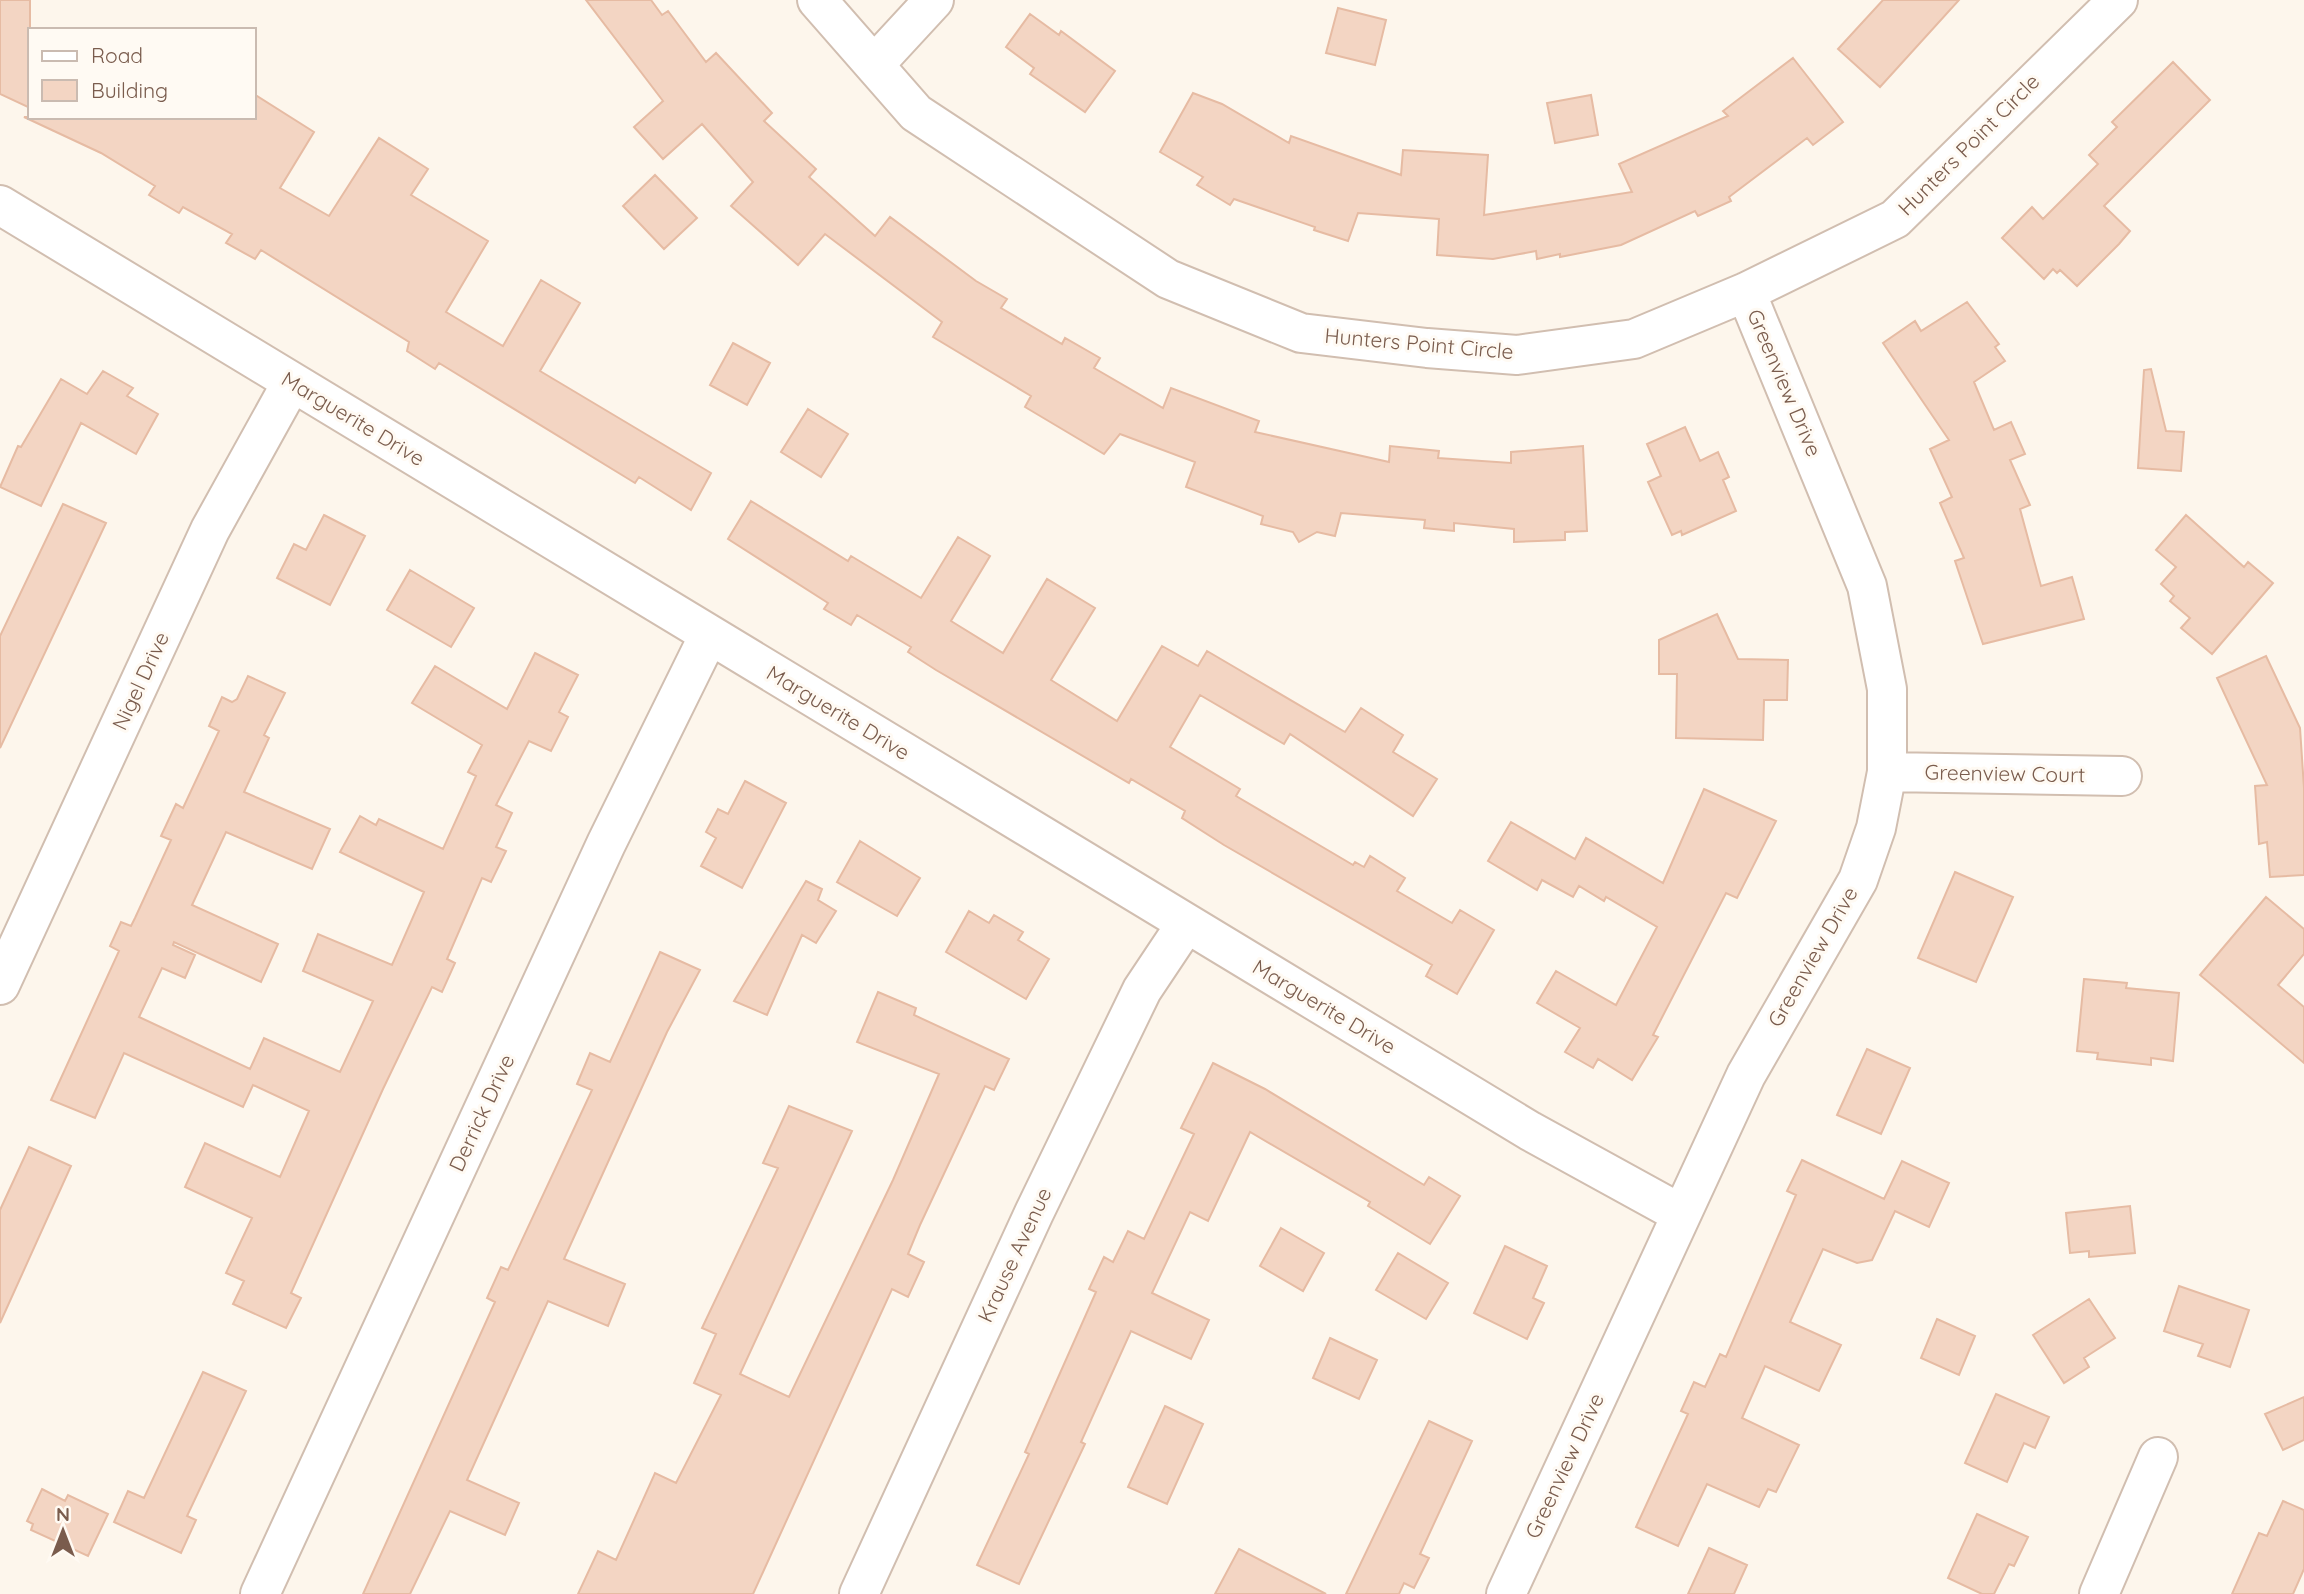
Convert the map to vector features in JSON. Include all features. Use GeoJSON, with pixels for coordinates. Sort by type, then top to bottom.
{"type":"FeatureCollection","features":[{"type":"Feature","properties":{"kind":"street","name":"Hunters Point Circle"},"geometry":{"type":"LineString","coordinates":[[817,0],[916,113],[1168,279],[1301,333],[1427,348],[1517,355],[1634,340],[1746,292],[1895,219],[2104,4]]}},
{"type":"Feature","properties":{"kind":"street"},"geometry":{"type":"LineString","coordinates":[[874,65],[934,0]]}},
{"type":"Feature","properties":{"kind":"street","name":"Marguerite Drive"},"geometry":{"type":"LineString","coordinates":[[0,205],[1530,1131],[1681,1214]]}},
{"type":"Feature","properties":{"kind":"street","name":"Greenview Drive"},"geometry":{"type":"LineString","coordinates":[[1506,1594],[1746,1075],[1858,880],[1876,828],[1887,772],[1887,689],[1867,586],[1746,292]]}},
{"type":"Feature","properties":{"kind":"street","name":"Nigel Drive"},"geometry":{"type":"LineString","coordinates":[[0,985],[211,530],[292,382]]}},
{"type":"Feature","properties":{"kind":"street","name":"Derrick Drive"},"geometry":{"type":"LineString","coordinates":[[260,1594],[606,844],[709,635]]}},
{"type":"Feature","properties":{"kind":"street","name":"Greenview Court"},"geometry":{"type":"LineString","coordinates":[[1887,772],[2122,776]]}},
{"type":"Feature","properties":{"kind":"street","name":"Krause Avenue"},"geometry":{"type":"LineString","coordinates":[[859,1594],[1034,1213],[1142,990],[1186,924]]}},
{"type":"Feature","properties":{"kind":"street"},"geometry":{"type":"LineString","coordinates":[[2099,1594],[2158,1457]]}},
{"type":"Feature","properties":{"kind":"building"},"geometry":{"type":"Polygon","coordinates":[[[0,0],[30,0],[28,107],[0,94],[0,0]]]}},
{"type":"Feature","properties":{"kind":"building"},"geometry":{"type":"Polygon","coordinates":[[[586,0],[651,0],[662,15],[668,11],[706,62],[716,53],[772,113],[764,121],[816,169],[809,177],[875,236],[890,217],[976,281],[1007,299],[1001,308],[1062,344],[1065,338],[1100,358],[1094,368],[1163,408],[1171,388],[1259,421],[1255,432],[1389,462],[1390,446],[1439,451],[1438,458],[1511,463],[1511,452],[1583,446],[1587,531],[1565,532],[1565,540],[1514,542],[1514,529],[1454,523],[1454,531],[1424,528],[1425,520],[1341,513],[1335,536],[1317,532],[1299,542],[1293,532],[1261,524],[1263,516],[1186,487],[1195,462],[1120,434],[1104,454],[1025,407],[1031,396],[933,337],[942,322],[825,234],[798,265],[731,206],[753,182],[702,124],[663,159],[634,127],[663,101],[586,0]]]}},
{"type":"Feature","properties":{"kind":"building"},"geometry":{"type":"Polygon","coordinates":[[[1883,0],[1959,0],[1880,87],[1838,49],[1883,0]]]}},
{"type":"Feature","properties":{"kind":"building"},"geometry":{"type":"Polygon","coordinates":[[[1338,8],[1386,20],[1375,65],[1326,53],[1338,8]]]}},
{"type":"Feature","properties":{"kind":"building"},"geometry":{"type":"Polygon","coordinates":[[[1030,14],[1059,35],[1061,31],[1115,71],[1085,112],[1030,74],[1034,68],[1006,47],[1030,14]]]}},
{"type":"Feature","properties":{"kind":"building"},"geometry":{"type":"Polygon","coordinates":[[[1793,58],[1843,122],[1813,145],[1807,138],[1729,197],[1731,201],[1698,216],[1695,211],[1621,245],[1560,257],[1560,254],[1537,259],[1536,251],[1493,259],[1437,255],[1439,219],[1358,213],[1348,241],[1234,199],[1230,205],[1197,185],[1203,177],[1160,152],[1193,93],[1222,104],[1289,143],[1291,136],[1401,175],[1403,150],[1488,155],[1484,215],[1632,192],[1619,164],[1728,116],[1723,111],[1793,58]]]}},
{"type":"Feature","properties":{"kind":"building"},"geometry":{"type":"Polygon","coordinates":[[[2173,62],[2210,100],[2104,206],[2130,231],[2119,244],[2077,286],[2060,270],[2057,273],[2053,269],[2044,279],[2002,238],[2032,207],[2043,219],[2098,164],[2089,155],[2117,127],[2112,122],[2173,62]]]}},
{"type":"Feature","properties":{"kind":"building"},"geometry":{"type":"Polygon","coordinates":[[[256,95],[314,132],[280,188],[329,216],[379,138],[428,169],[411,195],[488,241],[446,312],[503,346],[541,280],[580,303],[540,371],[711,473],[691,510],[639,477],[635,483],[439,363],[435,369],[407,351],[409,342],[261,250],[255,259],[226,243],[232,234],[183,207],[179,213],[149,195],[155,186],[101,153],[28,119],[256,119],[256,95]]]}},
{"type":"Feature","properties":{"kind":"building"},"geometry":{"type":"Polygon","coordinates":[[[1591,95],[1598,135],[1555,143],[1547,103],[1591,95]]]}},
{"type":"Feature","properties":{"kind":"building"},"geometry":{"type":"Polygon","coordinates":[[[655,175],[697,218],[664,249],[623,206],[655,175]]]}},
{"type":"Feature","properties":{"kind":"building"},"geometry":{"type":"Polygon","coordinates":[[[1967,302],[1999,344],[1995,347],[2005,361],[1974,382],[1994,430],[2011,422],[2025,454],[2010,460],[2030,505],[2020,509],[2041,586],[2072,577],[2084,619],[1983,644],[1955,561],[1964,558],[1940,503],[1952,497],[1930,449],[1949,440],[1883,343],[1915,321],[1921,331],[1967,302]]]}},
{"type":"Feature","properties":{"kind":"building"},"geometry":{"type":"Polygon","coordinates":[[[733,343],[770,363],[747,405],[710,385],[733,343]]]}},
{"type":"Feature","properties":{"kind":"building"},"geometry":{"type":"Polygon","coordinates":[[[2151,369],[2166,431],[2184,432],[2181,471],[2138,468],[2144,370],[2151,369]]]}},
{"type":"Feature","properties":{"kind":"building"},"geometry":{"type":"Polygon","coordinates":[[[103,371],[133,388],[127,396],[158,414],[136,454],[81,423],[41,506],[0,487],[18,446],[21,447],[61,379],[87,394],[103,371]]]}},
{"type":"Feature","properties":{"kind":"building"},"geometry":{"type":"Polygon","coordinates":[[[808,409],[848,434],[821,477],[781,452],[808,409]]]}},
{"type":"Feature","properties":{"kind":"building"},"geometry":{"type":"Polygon","coordinates":[[[1685,427],[1700,461],[1718,452],[1729,477],[1723,480],[1736,511],[1682,535],[1681,531],[1672,535],[1648,482],[1661,476],[1647,444],[1685,427]]]}},
{"type":"Feature","properties":{"kind":"building"},"geometry":{"type":"Polygon","coordinates":[[[751,501],[848,561],[851,556],[921,598],[958,537],[990,556],[951,621],[1003,653],[1047,579],[1095,608],[1051,680],[1117,721],[1162,646],[1198,666],[1207,651],[1345,732],[1361,708],[1403,735],[1393,752],[1437,779],[1413,816],[1290,734],[1284,744],[1200,695],[1170,747],[1240,789],[1236,796],[1353,865],[1355,862],[1364,867],[1370,856],[1405,878],[1397,891],[1452,923],[1460,910],[1494,930],[1457,994],[1426,976],[1432,965],[1224,845],[1182,818],[1185,811],[1131,779],[1129,783],[936,670],[908,652],[911,647],[857,615],[851,625],[824,609],[828,603],[728,539],[751,501]]]}},
{"type":"Feature","properties":{"kind":"building"},"geometry":{"type":"Polygon","coordinates":[[[63,504],[106,523],[0,748],[0,636],[63,504]]]}},
{"type":"Feature","properties":{"kind":"building"},"geometry":{"type":"Polygon","coordinates":[[[324,515],[365,536],[330,605],[277,578],[294,544],[306,550],[324,515]]]}},
{"type":"Feature","properties":{"kind":"building"},"geometry":{"type":"Polygon","coordinates":[[[2186,515],[2244,567],[2248,562],[2273,583],[2212,654],[2181,628],[2190,618],[2170,601],[2174,596],[2161,584],[2176,567],[2156,550],[2186,515]]]}},
{"type":"Feature","properties":{"kind":"building"},"geometry":{"type":"Polygon","coordinates":[[[410,570],[474,608],[451,647],[387,610],[410,570]]]}},
{"type":"Feature","properties":{"kind":"building"},"geometry":{"type":"Polygon","coordinates":[[[1717,614],[1738,659],[1788,660],[1787,700],[1764,700],[1763,740],[1676,738],[1677,674],[1659,674],[1659,640],[1717,614]]]}},
{"type":"Feature","properties":{"kind":"building"},"geometry":{"type":"Polygon","coordinates":[[[535,653],[578,675],[559,712],[568,717],[551,751],[529,741],[496,805],[512,813],[496,847],[506,851],[491,882],[482,878],[447,959],[455,963],[442,992],[432,987],[383,1089],[291,1293],[301,1298],[286,1328],[233,1304],[244,1281],[226,1273],[252,1218],[185,1187],[205,1143],[280,1177],[309,1111],[253,1085],[243,1107],[124,1053],[95,1118],[51,1100],[119,951],[110,946],[121,922],[131,926],[171,840],[161,836],[176,804],[183,808],[219,731],[209,726],[222,697],[232,702],[237,699],[248,676],[285,693],[264,735],[269,738],[244,792],[330,829],[312,869],[226,832],[192,905],[278,944],[261,982],[174,942],[173,945],[195,955],[185,978],[162,968],[139,1017],[250,1069],[264,1038],[340,1072],[373,1001],[303,971],[318,934],[392,965],[424,892],[340,852],[360,816],[376,825],[379,819],[443,849],[476,776],[468,772],[482,745],[412,703],[435,666],[507,709],[535,653]]]}},
{"type":"Feature","properties":{"kind":"building"},"geometry":{"type":"Polygon","coordinates":[[[2266,656],[2300,728],[2304,788],[2304,875],[2270,877],[2267,842],[2259,844],[2255,786],[2267,785],[2217,678],[2266,656]]]}},
{"type":"Feature","properties":{"kind":"building"},"geometry":{"type":"Polygon","coordinates":[[[745,781],[786,803],[742,888],[701,866],[716,838],[706,832],[718,809],[728,814],[745,781]]]}},
{"type":"Feature","properties":{"kind":"building"},"geometry":{"type":"Polygon","coordinates":[[[1704,789],[1776,821],[1737,898],[1726,893],[1653,1035],[1658,1037],[1632,1080],[1598,1059],[1593,1068],[1565,1052],[1580,1028],[1537,1003],[1556,971],[1616,1005],[1657,927],[1606,897],[1604,901],[1579,886],[1573,897],[1542,880],[1537,890],[1488,861],[1511,822],[1575,859],[1586,838],[1663,883],[1704,789]]]}},
{"type":"Feature","properties":{"kind":"building"},"geometry":{"type":"Polygon","coordinates":[[[860,841],[920,878],[897,916],[837,882],[860,841]]]}},
{"type":"Feature","properties":{"kind":"building"},"geometry":{"type":"Polygon","coordinates":[[[1955,872],[2013,897],[1976,982],[1918,958],[1955,872]]]}},
{"type":"Feature","properties":{"kind":"building"},"geometry":{"type":"Polygon","coordinates":[[[806,881],[822,889],[818,900],[836,911],[816,943],[802,935],[767,1015],[734,1001],[806,881]]]}},
{"type":"Feature","properties":{"kind":"building"},"geometry":{"type":"Polygon","coordinates":[[[2266,897],[2304,929],[2304,954],[2278,985],[2304,1007],[2304,1063],[2200,975],[2266,897]]]}},
{"type":"Feature","properties":{"kind":"building"},"geometry":{"type":"Polygon","coordinates":[[[969,911],[989,923],[994,915],[1023,932],[1018,940],[1049,959],[1026,999],[946,952],[969,911]]]}},
{"type":"Feature","properties":{"kind":"building"},"geometry":{"type":"Polygon","coordinates":[[[660,952],[700,970],[667,1032],[564,1259],[625,1284],[608,1326],[548,1301],[467,1480],[519,1503],[505,1535],[450,1511],[410,1594],[363,1594],[495,1302],[487,1298],[501,1267],[508,1270],[592,1090],[577,1084],[590,1053],[610,1062],[660,952]]]}},
{"type":"Feature","properties":{"kind":"building"},"geometry":{"type":"Polygon","coordinates":[[[2084,979],[2127,983],[2126,988],[2179,993],[2173,1061],[2151,1058],[2151,1065],[2097,1059],[2098,1053],[2077,1051],[2084,979]]]}},
{"type":"Feature","properties":{"kind":"building"},"geometry":{"type":"Polygon","coordinates":[[[878,992],[916,1008],[914,1015],[1009,1059],[994,1090],[985,1086],[920,1225],[908,1254],[924,1262],[908,1297],[892,1289],[753,1594],[578,1594],[598,1551],[616,1560],[655,1473],[676,1483],[721,1395],[694,1383],[716,1334],[702,1328],[778,1168],[763,1163],[789,1106],[852,1131],[740,1374],[789,1397],[893,1180],[939,1074],[857,1042],[878,992]]]}},
{"type":"Feature","properties":{"kind":"building"},"geometry":{"type":"Polygon","coordinates":[[[1867,1049],[1910,1068],[1881,1134],[1837,1115],[1867,1049]]]}},
{"type":"Feature","properties":{"kind":"building"},"geometry":{"type":"Polygon","coordinates":[[[1213,1063],[1265,1089],[1424,1185],[1429,1177],[1460,1196],[1430,1244],[1368,1206],[1370,1202],[1250,1132],[1208,1221],[1190,1212],[1152,1293],[1209,1320],[1191,1359],[1131,1331],[1081,1442],[1085,1444],[1019,1584],[977,1565],[1029,1454],[1025,1452],[1096,1292],[1089,1289],[1104,1257],[1113,1262],[1128,1231],[1144,1239],[1194,1134],[1181,1128],[1213,1063]]]}},
{"type":"Feature","properties":{"kind":"building"},"geometry":{"type":"Polygon","coordinates":[[[29,1147],[71,1166],[0,1323],[0,1210],[29,1147]]]}},
{"type":"Feature","properties":{"kind":"building"},"geometry":{"type":"Polygon","coordinates":[[[1802,1160],[1884,1199],[1902,1161],[1949,1183],[1929,1227],[1895,1211],[1872,1260],[1857,1263],[1823,1249],[1790,1322],[1841,1345],[1819,1391],[1765,1366],[1742,1418],[1799,1445],[1776,1492],[1768,1489],[1759,1507],[1707,1484],[1678,1546],[1636,1527],[1688,1414],[1681,1411],[1694,1382],[1705,1387],[1720,1354],[1726,1357],[1796,1195],[1787,1191],[1802,1160]]]}},
{"type":"Feature","properties":{"kind":"building"},"geometry":{"type":"Polygon","coordinates":[[[2130,1206],[2135,1253],[2089,1257],[2089,1251],[2070,1253],[2066,1213],[2130,1206]]]}},
{"type":"Feature","properties":{"kind":"building"},"geometry":{"type":"Polygon","coordinates":[[[1281,1228],[1324,1253],[1303,1291],[1260,1266],[1281,1228]]]}},
{"type":"Feature","properties":{"kind":"building"},"geometry":{"type":"Polygon","coordinates":[[[1505,1246],[1547,1266],[1533,1298],[1544,1303],[1527,1339],[1474,1313],[1505,1246]]]}},
{"type":"Feature","properties":{"kind":"building"},"geometry":{"type":"Polygon","coordinates":[[[1398,1253],[1448,1283],[1426,1319],[1376,1290],[1398,1253]]]}},
{"type":"Feature","properties":{"kind":"building"},"geometry":{"type":"Polygon","coordinates":[[[2179,1286],[2249,1310],[2230,1367],[2198,1356],[2203,1344],[2164,1331],[2179,1286]]]}},
{"type":"Feature","properties":{"kind":"building"},"geometry":{"type":"Polygon","coordinates":[[[2089,1299],[2115,1338],[2084,1358],[2089,1367],[2064,1383],[2033,1335],[2089,1299]]]}},
{"type":"Feature","properties":{"kind":"building"},"geometry":{"type":"Polygon","coordinates":[[[1937,1319],[1975,1336],[1959,1375],[1921,1358],[1937,1319]]]}},
{"type":"Feature","properties":{"kind":"building"},"geometry":{"type":"Polygon","coordinates":[[[1330,1338],[1377,1360],[1359,1399],[1313,1378],[1330,1338]]]}},
{"type":"Feature","properties":{"kind":"building"},"geometry":{"type":"Polygon","coordinates":[[[203,1372],[246,1391],[187,1516],[196,1520],[181,1553],[114,1522],[128,1491],[144,1498],[203,1372]]]}},
{"type":"Feature","properties":{"kind":"building"},"geometry":{"type":"Polygon","coordinates":[[[1996,1394],[2049,1417],[2035,1448],[2024,1443],[2007,1482],[1965,1463],[1996,1394]]]}},
{"type":"Feature","properties":{"kind":"building"},"geometry":{"type":"Polygon","coordinates":[[[2304,1397],[2304,1440],[2283,1450],[2265,1414],[2304,1397]]]}},
{"type":"Feature","properties":{"kind":"building"},"geometry":{"type":"Polygon","coordinates":[[[1165,1406],[1203,1424],[1167,1504],[1128,1487],[1165,1406]]]}},
{"type":"Feature","properties":{"kind":"building"},"geometry":{"type":"Polygon","coordinates":[[[1429,1421],[1472,1441],[1420,1554],[1429,1558],[1414,1588],[1404,1583],[1399,1594],[1346,1594],[1429,1421]]]}},
{"type":"Feature","properties":{"kind":"building"},"geometry":{"type":"Polygon","coordinates":[[[42,1489],[65,1501],[68,1495],[108,1514],[88,1556],[31,1530],[33,1524],[27,1521],[42,1489]]]}},
{"type":"Feature","properties":{"kind":"building"},"geometry":{"type":"Polygon","coordinates":[[[2283,1501],[2304,1510],[2304,1569],[2293,1594],[2232,1594],[2259,1533],[2267,1536],[2283,1501]]]}},
{"type":"Feature","properties":{"kind":"building"},"geometry":{"type":"Polygon","coordinates":[[[1977,1514],[2028,1537],[2014,1566],[2009,1564],[1994,1594],[1982,1594],[1948,1578],[1977,1514]]]}},
{"type":"Feature","properties":{"kind":"building"},"geometry":{"type":"Polygon","coordinates":[[[1709,1548],[1747,1565],[1734,1594],[1688,1594],[1709,1548]]]}},
{"type":"Feature","properties":{"kind":"building"},"geometry":{"type":"Polygon","coordinates":[[[1239,1549],[1326,1594],[1215,1594],[1239,1549]]]}}]}
